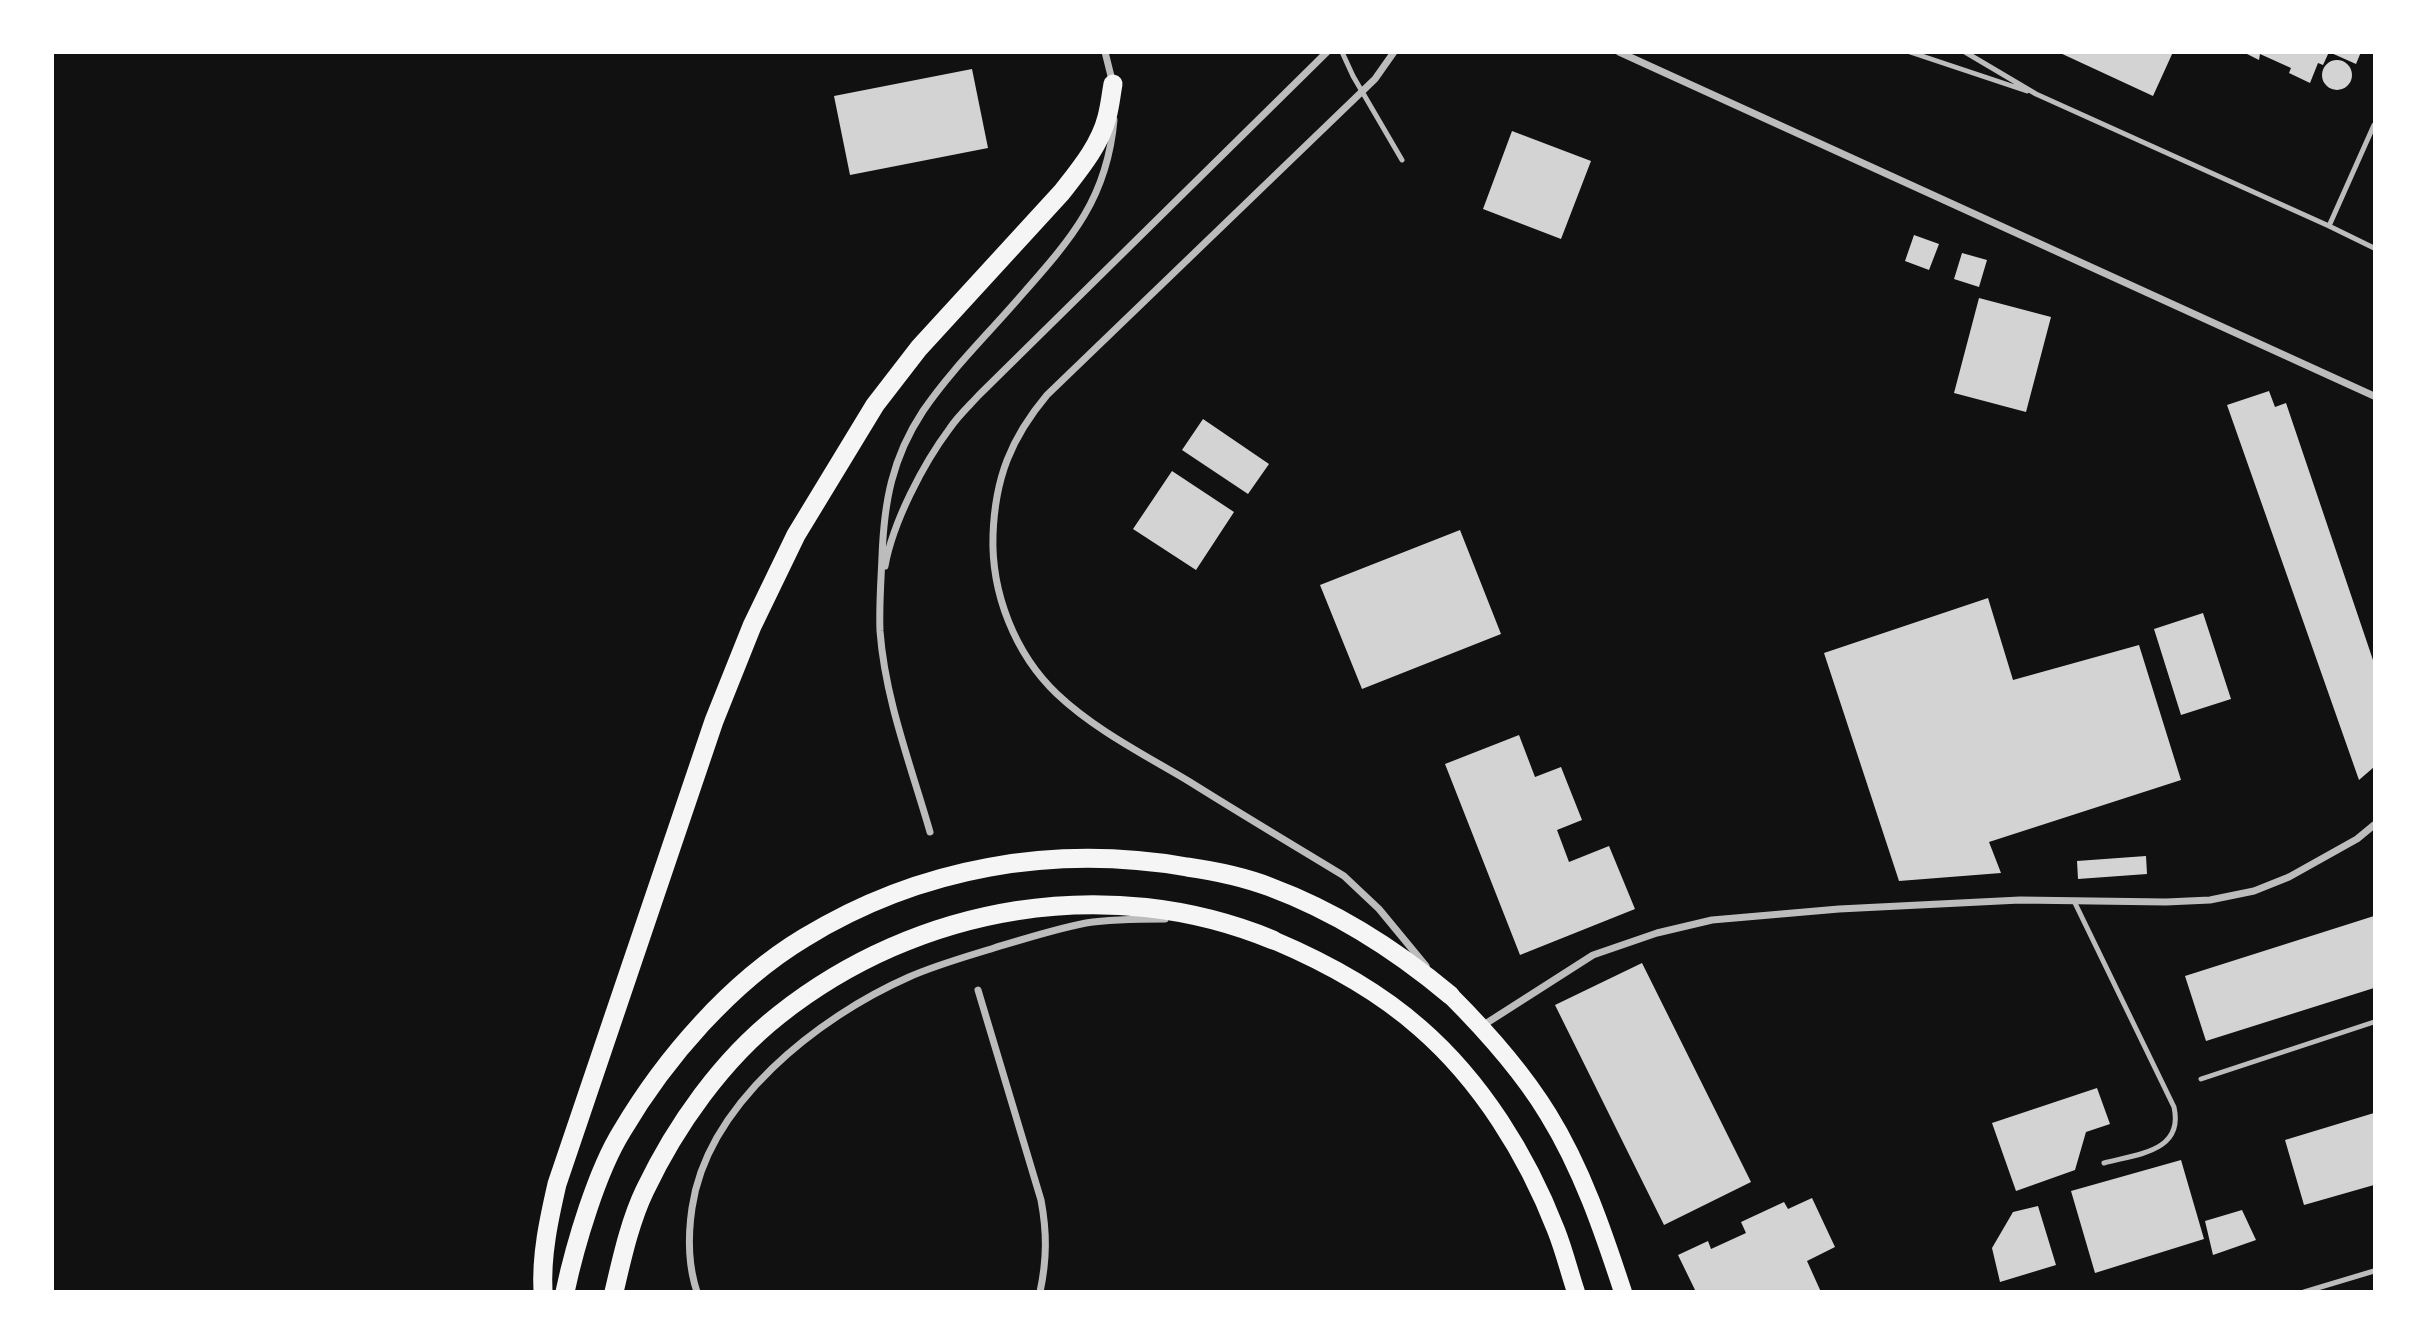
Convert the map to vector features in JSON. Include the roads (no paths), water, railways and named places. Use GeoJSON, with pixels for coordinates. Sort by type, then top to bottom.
{"type":"FeatureCollection","features":[{"type":"Feature","properties":{"kind":"highway"},"geometry":{"type":"LineString","coordinates":[[543,1292],[546,1238],[557,1184],[719,709],[752,625],[796,535],[875,405],[912,357],[1080,169],[1097,142],[1107,118],[1113,84]]}},
{"type":"Feature","properties":{"kind":"highway"},"geometry":{"type":"LineString","coordinates":[[565,1292],[597,1184],[620,1132],[686,1043],[729,996],[760,969],[803,938],[852,912],[911,887],[960,873],[1023,861],[1076,858],[1150,860],[1210,871],[1268,887],[1322,909],[1409,960],[1450,995]]}},
{"type":"Feature","properties":{"kind":"highway"},"geometry":{"type":"LineString","coordinates":[[614,1292],[644,1193],[668,1146],[700,1099],[741,1050],[777,1016],[825,981],[920,935],[970,919],[1026,909],[1124,905],[1170,910],[1215,919],[1273,940]]}},
{"type":"Feature","properties":{"kind":"main road"},"geometry":{"type":"LineString","coordinates":[[1273,940],[1313,957],[1379,997],[1420,1027],[1466,1075],[1492,1110],[1536,1183],[1557,1231],[1576,1292]]}},
{"type":"Feature","properties":{"kind":"main road"},"geometry":{"type":"LineString","coordinates":[[1450,995],[1482,1027],[1547,1113],[1570,1154],[1589,1197],[1623,1292]]}},
{"type":"Feature","properties":{"kind":"street"},"geometry":{"type":"LineString","coordinates":[[880,591],[886,559],[907,503],[949,428],[978,395],[1327,52]]}},
{"type":"Feature","properties":{"kind":"street"},"geometry":{"type":"LineString","coordinates":[[1394,52],[1375,79],[1048,395],[1030,416],[1014,441],[1004,465],[997,491],[993,543],[996,581],[1015,638],[1056,694],[1100,728],[1344,876],[1379,909],[1450,995]]}},
{"type":"Feature","properties":{"kind":"street"},"geometry":{"type":"LineString","coordinates":[[1619,52],[2375,396]]}},
{"type":"Feature","properties":{"kind":"street"},"geometry":{"type":"LineString","coordinates":[[930,832],[894,708],[880,630],[884,516],[891,476],[923,412],[951,374],[1060,252],[1080,226],[1097,195],[1110,148],[1115,108],[1106,54]]}},
{"type":"Feature","properties":{"kind":"street"},"geometry":{"type":"LineString","coordinates":[[1482,1027],[1593,955],[1657,933],[1712,920],[1839,909],[2020,900],[2210,900],[2254,891],[2290,877],[2357,839],[2375,825]]}},
{"type":"Feature","properties":{"kind":"street"},"geometry":{"type":"LineString","coordinates":[[697,1292],[689,1249],[691,1217],[699,1177],[718,1135],[737,1107],[772,1069],[843,1013],[908,977],[939,965],[1038,934],[1086,923],[1164,919],[1209,924],[1273,940]]}},
{"type":"Feature","properties":{"kind":"street"},"geometry":{"type":"LineString","coordinates":[[978,990],[1041,1200],[1046,1231],[1046,1263],[1040,1292]]}},
{"type":"Feature","properties":{"kind":"lane"},"geometry":{"type":"LineString","coordinates":[[1342,52],[1402,160]]}},
{"type":"Feature","properties":{"kind":"lane"},"geometry":{"type":"LineString","coordinates":[[1910,52],[2036,94],[2375,248]]}},
{"type":"Feature","properties":{"kind":"lane"},"geometry":{"type":"LineString","coordinates":[[1965,52],[2036,94]]}},
{"type":"Feature","properties":{"kind":"lane"},"geometry":{"type":"LineString","coordinates":[[2329,226],[2375,125]]}},
{"type":"Feature","properties":{"kind":"lane"},"geometry":{"type":"LineString","coordinates":[[2074,901],[2174,1107],[2176,1120],[2175,1130],[2169,1141],[2156,1148],[2104,1163]]}},
{"type":"Feature","properties":{"kind":"lane"},"geometry":{"type":"LineString","coordinates":[[2202,1079],[2375,1022]]}},
{"type":"Feature","properties":{"kind":"lane"},"geometry":{"type":"LineString","coordinates":[[2304,1292],[2375,1270]]}}]}
